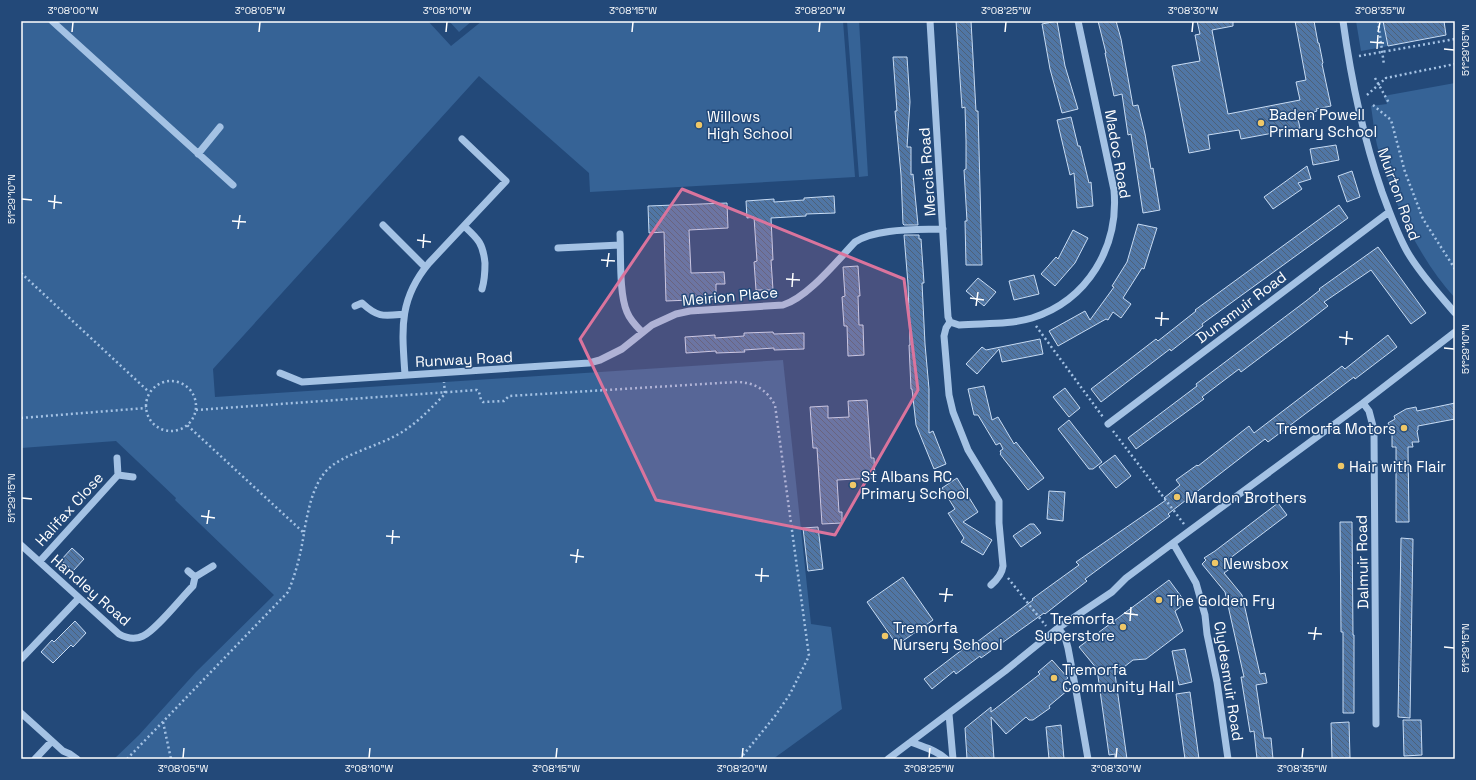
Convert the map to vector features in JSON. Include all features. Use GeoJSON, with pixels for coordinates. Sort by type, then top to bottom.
{"type":"FeatureCollection","features":[{"type":"Feature","properties":{"kind":"street"},"geometry":{"type":"LineString","coordinates":[[52,21],[233,184]]}},
{"type":"Feature","properties":{"kind":"street","name":"Mercia Road"},"geometry":{"type":"LineString","coordinates":[[930,21],[948,310],[950,322]]}},
{"type":"Feature","properties":{"kind":"street","name":"Madoc Road"},"geometry":{"type":"LineString","coordinates":[[950,322],[959,325],[1019,321],[1049,312],[1063,304],[1074,295],[1088,280],[1103,253],[1112,226],[1114,212],[1114,190],[1078,21]]}},
{"type":"Feature","properties":{"kind":"street","name":"Muirton Road"},"geometry":{"type":"LineString","coordinates":[[1343,21],[1364,131],[1389,212],[1409,255],[1455,313]]}},
{"type":"Feature","properties":{"kind":"street"},"geometry":{"type":"LineString","coordinates":[[198,154],[220,128]]}},
{"type":"Feature","properties":{"kind":"street"},"geometry":{"type":"LineString","coordinates":[[405,375],[403,334],[404,314],[411,291],[420,273],[506,181],[462,139]]}},
{"type":"Feature","properties":{"kind":"street","name":"Dunsmuir Road"},"geometry":{"type":"LineString","coordinates":[[1108,424],[1389,212]]}},
{"type":"Feature","properties":{"kind":"street"},"geometry":{"type":"LineString","coordinates":[[383,225],[425,267]]}},
{"type":"Feature","properties":{"kind":"street"},"geometry":{"type":"LineString","coordinates":[[464,226],[480,242],[484,250],[486,278],[482,289]]}},
{"type":"Feature","properties":{"kind":"street","name":"Meirion Place"},"geometry":{"type":"LineString","coordinates":[[642,332],[666,318],[690,311],[783,305],[791,302],[804,293],[855,242],[862,238],[881,233],[943,229]]}},
{"type":"Feature","properties":{"kind":"street"},"geometry":{"type":"LineString","coordinates":[[620,234],[624,302],[634,323],[642,332]]}},
{"type":"Feature","properties":{"kind":"street"},"geometry":{"type":"LineString","coordinates":[[558,248],[620,245]]}},
{"type":"Feature","properties":{"kind":"street"},"geometry":{"type":"LineString","coordinates":[[355,306],[362,303],[377,315],[387,316],[404,314]]}},
{"type":"Feature","properties":{"kind":"street"},"geometry":{"type":"LineString","coordinates":[[950,322],[946,328],[944,336],[949,394],[953,412],[968,450],[999,501],[999,523],[1003,561],[1002,571],[997,580],[991,585]]}},
{"type":"Feature","properties":{"kind":"street","name":"Runway Road"},"geometry":{"type":"LineString","coordinates":[[280,373],[302,382],[589,363],[622,349],[642,332]]}},
{"type":"Feature","properties":{"kind":"street"},"geometry":{"type":"LineString","coordinates":[[888,759],[1005,671],[1058,628],[1105,597],[1126,578],[1189,530],[1364,403],[1455,332]]}},
{"type":"Feature","properties":{"kind":"street","name":"Dalmuir Road"},"geometry":{"type":"LineString","coordinates":[[1364,403],[1369,411],[1374,430],[1376,724]]}},
{"type":"Feature","properties":{"kind":"street"},"geometry":{"type":"LineString","coordinates":[[117,458],[118,475],[133,476]]}},
{"type":"Feature","properties":{"kind":"street","name":"Halifax Close"},"geometry":{"type":"LineString","coordinates":[[40,561],[118,475]]}},
{"type":"Feature","properties":{"kind":"street","name":"Clydesmuir Road"},"geometry":{"type":"LineString","coordinates":[[1172,543],[1196,582],[1205,615],[1207,634],[1217,682],[1228,759]]}},
{"type":"Feature","properties":{"kind":"street","name":"Handley Road"},"geometry":{"type":"LineString","coordinates":[[21,545],[119,634],[127,638],[141,637],[150,631],[193,586],[195,577]]}},
{"type":"Feature","properties":{"kind":"street"},"geometry":{"type":"LineString","coordinates":[[188,570],[195,577],[214,566]]}},
{"type":"Feature","properties":{"kind":"street"},"geometry":{"type":"LineString","coordinates":[[21,659],[79,598]]}},
{"type":"Feature","properties":{"kind":"street"},"geometry":{"type":"LineString","coordinates":[[1058,628],[1065,637],[1068,648],[1088,759]]}},
{"type":"Feature","properties":{"kind":"street"},"geometry":{"type":"LineString","coordinates":[[21,713],[63,751],[77,759]]}},
{"type":"Feature","properties":{"kind":"street"},"geometry":{"type":"LineString","coordinates":[[949,714],[953,759]]}},
{"type":"Feature","properties":{"kind":"street"},"geometry":{"type":"LineString","coordinates":[[34,759],[52,741]]}},
{"type":"Feature","properties":{"kind":"street"},"geometry":{"type":"LineString","coordinates":[[911,742],[942,754],[946,759]]}},
{"type":"Feature","properties":{"kind":"path"},"geometry":{"type":"LineString","coordinates":[[1378,21],[1384,65]]}},
{"type":"Feature","properties":{"kind":"path"},"geometry":{"type":"LineString","coordinates":[[1359,56],[1455,39]]}},
{"type":"Feature","properties":{"kind":"path"},"geometry":{"type":"LineString","coordinates":[[1367,95],[1386,78],[1455,64]]}},
{"type":"Feature","properties":{"kind":"path"},"geometry":{"type":"LineString","coordinates":[[1374,78],[1389,102]]}},
{"type":"Feature","properties":{"kind":"path"},"geometry":{"type":"LineString","coordinates":[[1374,105],[1391,120],[1405,172],[1423,220],[1455,269]]}},
{"type":"Feature","properties":{"kind":"path"},"geometry":{"type":"LineString","coordinates":[[21,273],[149,392]]}},
{"type":"Feature","properties":{"kind":"path"},"geometry":{"type":"LineString","coordinates":[[1031,318],[1108,424],[1189,530]]}},
{"type":"Feature","properties":{"kind":"path"},"geometry":{"type":"LineString","coordinates":[[168,380],[176,381],[190,388],[194,394],[196,402],[194,417],[183,428],[175,431],[167,431],[159,428],[150,420],[146,408],[146,400],[149,392],[154,386],[168,380]]}},
{"type":"Feature","properties":{"kind":"path"},"geometry":{"type":"LineString","coordinates":[[196,410],[444,394],[477,390],[483,402],[504,401],[509,396],[736,382],[747,382],[757,385],[770,396],[775,405],[809,656],[790,694],[775,716],[740,759]]}},
{"type":"Feature","properties":{"kind":"path"},"geometry":{"type":"LineString","coordinates":[[127,759],[288,592],[293,581],[301,550],[309,505],[315,490],[327,470],[337,462],[394,437],[412,426],[444,394]]}},
{"type":"Feature","properties":{"kind":"path"},"geometry":{"type":"LineString","coordinates":[[21,418],[146,408]]}},
{"type":"Feature","properties":{"kind":"path"},"geometry":{"type":"LineString","coordinates":[[187,425],[304,533]]}},
{"type":"Feature","properties":{"kind":"path"},"geometry":{"type":"LineString","coordinates":[[1002,571],[1052,633]]}},
{"type":"Feature","properties":{"kind":"path"},"geometry":{"type":"LineString","coordinates":[[163,722],[171,759]]}},
{"type":"Feature","properties":{"kind":"highlighted area"},"geometry":{"type":"Polygon","coordinates":[[[682,189],[904,279],[918,390],[835,535],[656,500],[580,339],[682,189]]]}},
{"type":"Feature","properties":{"kind":"shaded area"},"geometry":{"type":"Polygon","coordinates":[[[21,21],[428,21],[451,46],[482,21],[843,21],[855,177],[590,192],[589,173],[479,76],[213,369],[215,397],[783,360],[811,624],[831,627],[842,709],[773,759],[114,759],[139,735],[196,672],[274,595],[116,441],[21,448],[21,21]]]}},
{"type":"Feature","properties":{"kind":"shaded area"},"geometry":{"type":"Polygon","coordinates":[[[449,21],[472,21],[459,32],[449,21]]]}},
{"type":"Feature","properties":{"kind":"shaded area"},"geometry":{"type":"Polygon","coordinates":[[[847,21],[859,21],[868,176],[859,177],[847,21]]]}},
{"type":"Feature","properties":{"kind":"shaded area"},"geometry":{"type":"Polygon","coordinates":[[[1356,21],[1383,21],[1388,46],[1361,51],[1356,21]]]}},
{"type":"Feature","properties":{"kind":"shaded area"},"geometry":{"type":"Polygon","coordinates":[[[1455,83],[1455,298],[1441,282],[1429,264],[1398,207],[1377,145],[1371,106],[1387,104],[1384,97],[1389,95],[1455,83]]]}},
{"type":"Feature","properties":{"kind":"building"},"geometry":{"type":"Polygon","coordinates":[[[956,21],[971,21],[976,111],[978,111],[982,265],[966,265],[965,221],[967,221],[964,170],[966,169],[965,107],[962,108],[956,21]]]}},
{"type":"Feature","properties":{"kind":"building"},"geometry":{"type":"Polygon","coordinates":[[[1057,21],[1065,66],[1078,109],[1062,113],[1050,69],[1042,24],[1057,21]]]}},
{"type":"Feature","properties":{"kind":"building"},"geometry":{"type":"Polygon","coordinates":[[[1098,21],[1116,21],[1121,39],[1133,106],[1138,105],[1151,169],[1153,168],[1160,210],[1143,213],[1131,134],[1128,135],[1122,94],[1114,96],[1098,21]]]}},
{"type":"Feature","properties":{"kind":"building"},"geometry":{"type":"Polygon","coordinates":[[[1197,21],[1233,21],[1233,26],[1212,30],[1228,114],[1300,100],[1296,82],[1306,80],[1295,21],[1314,21],[1331,106],[1316,109],[1317,111],[1314,112],[1315,116],[1298,119],[1300,128],[1241,139],[1239,130],[1208,135],[1210,149],[1189,153],[1172,66],[1200,61],[1195,35],[1200,34],[1197,21]]]}},
{"type":"Feature","properties":{"kind":"building"},"geometry":{"type":"Polygon","coordinates":[[[1383,21],[1444,21],[1446,35],[1388,46],[1383,21]]]}},
{"type":"Feature","properties":{"kind":"building"},"geometry":{"type":"Polygon","coordinates":[[[893,57],[907,57],[910,102],[907,147],[911,147],[911,175],[913,174],[918,225],[903,224],[901,175],[895,111],[897,111],[893,57]]]}},
{"type":"Feature","properties":{"kind":"building"},"geometry":{"type":"Polygon","coordinates":[[[1071,117],[1089,183],[1091,182],[1093,206],[1077,208],[1074,173],[1070,175],[1057,120],[1071,117]]]}},
{"type":"Feature","properties":{"kind":"building"},"geometry":{"type":"Polygon","coordinates":[[[1336,145],[1339,160],[1313,165],[1310,149],[1336,145]]]}},
{"type":"Feature","properties":{"kind":"building"},"geometry":{"type":"Polygon","coordinates":[[[1307,166],[1311,179],[1298,183],[1302,189],[1273,209],[1264,197],[1307,166]]]}},
{"type":"Feature","properties":{"kind":"building"},"geometry":{"type":"Polygon","coordinates":[[[1352,171],[1360,197],[1347,202],[1338,176],[1352,171]]]}},
{"type":"Feature","properties":{"kind":"building"},"geometry":{"type":"Polygon","coordinates":[[[834,196],[835,213],[806,214],[806,216],[771,218],[773,290],[756,290],[754,262],[757,261],[754,217],[747,218],[746,201],[774,199],[774,202],[834,196]]]}},
{"type":"Feature","properties":{"kind":"building"},"geometry":{"type":"Polygon","coordinates":[[[727,203],[728,228],[689,230],[691,273],[724,272],[725,284],[716,284],[716,299],[666,301],[664,232],[649,233],[648,206],[727,203]]]}},
{"type":"Feature","properties":{"kind":"building"},"geometry":{"type":"Polygon","coordinates":[[[1339,205],[1348,218],[1202,324],[1203,326],[1171,351],[1170,349],[1101,402],[1091,389],[1156,339],[1158,341],[1196,311],[1195,310],[1339,205]]]}},
{"type":"Feature","properties":{"kind":"building"},"geometry":{"type":"Polygon","coordinates":[[[1138,224],[1157,228],[1144,269],[1142,268],[1123,298],[1131,304],[1121,318],[1113,312],[1108,320],[1106,319],[1058,346],[1049,331],[1085,311],[1090,320],[1114,287],[1112,286],[1127,262],[1138,224]]]}},
{"type":"Feature","properties":{"kind":"building"},"geometry":{"type":"Polygon","coordinates":[[[1073,230],[1088,238],[1075,263],[1055,286],[1041,274],[1056,257],[1058,259],[1073,230]]]}},
{"type":"Feature","properties":{"kind":"building"},"geometry":{"type":"Polygon","coordinates":[[[904,235],[919,235],[919,239],[921,239],[924,283],[922,283],[925,344],[929,389],[929,433],[933,431],[946,464],[934,469],[916,425],[911,389],[908,284],[904,235]]]}},
{"type":"Feature","properties":{"kind":"building"},"geometry":{"type":"Polygon","coordinates":[[[1378,247],[1426,313],[1411,324],[1371,270],[1324,302],[1328,306],[1241,372],[1239,369],[1202,397],[1204,399],[1136,449],[1128,438],[1197,386],[1196,384],[1306,301],[1320,290],[1319,289],[1378,247]]]}},
{"type":"Feature","properties":{"kind":"building"},"geometry":{"type":"Polygon","coordinates":[[[858,266],[860,296],[858,296],[859,325],[863,325],[864,355],[848,356],[847,326],[844,326],[842,297],[845,296],[843,267],[858,266]]]}},
{"type":"Feature","properties":{"kind":"building"},"geometry":{"type":"Polygon","coordinates":[[[1034,275],[1039,294],[1014,300],[1009,281],[1034,275]]]}},
{"type":"Feature","properties":{"kind":"building"},"geometry":{"type":"Polygon","coordinates":[[[978,278],[996,292],[984,306],[966,291],[978,278]]]}},
{"type":"Feature","properties":{"kind":"building"},"geometry":{"type":"Polygon","coordinates":[[[773,332],[774,334],[804,333],[804,349],[774,350],[774,348],[744,350],[745,352],[716,353],[716,351],[686,353],[685,337],[715,335],[715,338],[744,336],[744,333],[773,332]]]}},
{"type":"Feature","properties":{"kind":"building"},"geometry":{"type":"Polygon","coordinates":[[[1388,335],[1397,347],[1355,379],[1354,377],[1268,442],[1265,439],[1168,514],[1170,516],[1085,579],[1087,581],[1045,614],[1044,613],[981,658],[980,656],[956,674],[954,671],[932,689],[924,679],[967,646],[969,648],[1079,565],[1076,562],[1166,500],[1164,498],[1180,485],[1176,480],[1197,465],[1198,466],[1249,426],[1254,433],[1342,366],[1345,369],[1388,335]]]}},
{"type":"Feature","properties":{"kind":"building"},"geometry":{"type":"Polygon","coordinates":[[[1040,339],[1043,354],[1002,362],[999,349],[977,374],[966,364],[982,347],[986,350],[1040,339]]]}},
{"type":"Feature","properties":{"kind":"building"},"geometry":{"type":"Polygon","coordinates":[[[984,386],[992,420],[998,417],[1014,444],[1016,442],[1044,478],[1028,490],[1000,454],[1000,451],[1003,449],[1000,443],[996,445],[978,415],[974,415],[968,389],[984,386]]]}},
{"type":"Feature","properties":{"kind":"building"},"geometry":{"type":"Polygon","coordinates":[[[1065,388],[1080,408],[1069,417],[1053,397],[1065,388]]]}},
{"type":"Feature","properties":{"kind":"building"},"geometry":{"type":"Polygon","coordinates":[[[867,400],[871,458],[874,458],[875,478],[837,480],[839,512],[842,512],[842,523],[822,524],[817,448],[813,448],[810,407],[828,406],[828,418],[849,417],[848,401],[867,400]]]}},
{"type":"Feature","properties":{"kind":"building"},"geometry":{"type":"Polygon","coordinates":[[[1455,403],[1455,419],[1418,426],[1417,431],[1419,442],[1412,442],[1413,447],[1408,447],[1409,522],[1396,522],[1396,447],[1392,447],[1392,431],[1388,423],[1395,419],[1394,416],[1406,409],[1416,407],[1417,411],[1455,403]]]}},
{"type":"Feature","properties":{"kind":"building"},"geometry":{"type":"Polygon","coordinates":[[[1069,420],[1102,462],[1093,469],[1089,469],[1058,429],[1069,420]]]}},
{"type":"Feature","properties":{"kind":"building"},"geometry":{"type":"Polygon","coordinates":[[[1115,455],[1131,476],[1116,488],[1099,467],[1115,455]]]}},
{"type":"Feature","properties":{"kind":"building"},"geometry":{"type":"Polygon","coordinates":[[[957,478],[978,512],[963,522],[992,540],[983,555],[961,542],[964,538],[948,513],[955,509],[942,488],[957,478]]]}},
{"type":"Feature","properties":{"kind":"building"},"geometry":{"type":"Polygon","coordinates":[[[1049,491],[1065,492],[1063,521],[1047,519],[1049,491]]]}},
{"type":"Feature","properties":{"kind":"building"},"geometry":{"type":"Polygon","coordinates":[[[1278,503],[1287,515],[1229,559],[1234,566],[1224,573],[1242,595],[1260,674],[1265,673],[1267,683],[1256,685],[1264,738],[1271,738],[1273,759],[1257,759],[1254,731],[1250,732],[1241,677],[1244,677],[1225,592],[1202,564],[1206,560],[1204,558],[1278,503]]]}},
{"type":"Feature","properties":{"kind":"building"},"geometry":{"type":"Polygon","coordinates":[[[1340,522],[1352,522],[1354,713],[1343,713],[1343,632],[1341,632],[1340,522]]]}},
{"type":"Feature","properties":{"kind":"building"},"geometry":{"type":"Polygon","coordinates":[[[1030,524],[1034,524],[1041,533],[1021,547],[1013,536],[1030,524]]]}},
{"type":"Feature","properties":{"kind":"building"},"geometry":{"type":"Polygon","coordinates":[[[818,527],[823,569],[808,571],[803,528],[818,527]]]}},
{"type":"Feature","properties":{"kind":"building"},"geometry":{"type":"Polygon","coordinates":[[[1401,538],[1413,539],[1410,718],[1398,717],[1401,538]]]}},
{"type":"Feature","properties":{"kind":"building"},"geometry":{"type":"Polygon","coordinates":[[[72,548],[84,559],[73,571],[61,560],[72,548]]]}},
{"type":"Feature","properties":{"kind":"building"},"geometry":{"type":"Polygon","coordinates":[[[903,577],[933,620],[897,645],[867,602],[903,577]]]}},
{"type":"Feature","properties":{"kind":"building"},"geometry":{"type":"Polygon","coordinates":[[[1169,580],[1186,603],[1175,611],[1183,631],[1146,659],[1133,660],[1115,674],[1127,759],[1115,759],[1115,754],[1109,755],[1097,669],[1079,647],[1169,580]]]}},
{"type":"Feature","properties":{"kind":"building"},"geometry":{"type":"Polygon","coordinates":[[[75,621],[86,633],[73,647],[71,645],[53,663],[41,652],[52,640],[54,642],[75,621]]]}},
{"type":"Feature","properties":{"kind":"building"},"geometry":{"type":"Polygon","coordinates":[[[1185,649],[1192,682],[1179,685],[1172,651],[1185,649]]]}},
{"type":"Feature","properties":{"kind":"building"},"geometry":{"type":"Polygon","coordinates":[[[1052,660],[1068,678],[1062,683],[1068,690],[1049,706],[1050,708],[1033,720],[1029,720],[1026,717],[1006,734],[991,717],[994,759],[967,759],[965,728],[991,707],[991,712],[1040,674],[1038,672],[1052,660]]]}},
{"type":"Feature","properties":{"kind":"building"},"geometry":{"type":"Polygon","coordinates":[[[1190,692],[1199,759],[1185,759],[1176,694],[1190,692]]]}},
{"type":"Feature","properties":{"kind":"building"},"geometry":{"type":"Polygon","coordinates":[[[1403,720],[1421,720],[1422,755],[1404,756],[1403,720]]]}},
{"type":"Feature","properties":{"kind":"building"},"geometry":{"type":"Polygon","coordinates":[[[1349,722],[1350,758],[1332,758],[1331,723],[1349,722]]]}},
{"type":"Feature","properties":{"kind":"building"},"geometry":{"type":"Polygon","coordinates":[[[1061,725],[1064,759],[1049,759],[1046,727],[1061,725]]]}},
{"type":"Feature","properties":{"kind":"place","name":"Baden Powell Primary School"},"geometry":{"type":"Point","coordinates":[1261,123]}},
{"type":"Feature","properties":{"kind":"place","name":"Willows High School"},"geometry":{"type":"Point","coordinates":[699,125]}},
{"type":"Feature","properties":{"kind":"place","name":"Tremorfa Motors"},"geometry":{"type":"Point","coordinates":[1404,428]}},
{"type":"Feature","properties":{"kind":"place","name":"Hair with Flair"},"geometry":{"type":"Point","coordinates":[1341,466]}},
{"type":"Feature","properties":{"kind":"place","name":"St Albans RC Primary School"},"geometry":{"type":"Point","coordinates":[853,485]}},
{"type":"Feature","properties":{"kind":"place","name":"Mardon Brothers"},"geometry":{"type":"Point","coordinates":[1177,497]}},
{"type":"Feature","properties":{"kind":"place","name":"Newsbox"},"geometry":{"type":"Point","coordinates":[1215,563]}},
{"type":"Feature","properties":{"kind":"place","name":"The Golden Fry"},"geometry":{"type":"Point","coordinates":[1159,600]}},
{"type":"Feature","properties":{"kind":"place","name":"Tremorfa Superstore"},"geometry":{"type":"Point","coordinates":[1123,627]}},
{"type":"Feature","properties":{"kind":"place","name":"Tremorfa Nursery School"},"geometry":{"type":"Point","coordinates":[885,636]}},
{"type":"Feature","properties":{"kind":"place","name":"Tremorfa Community Hall"},"geometry":{"type":"Point","coordinates":[1054,678]}}]}
